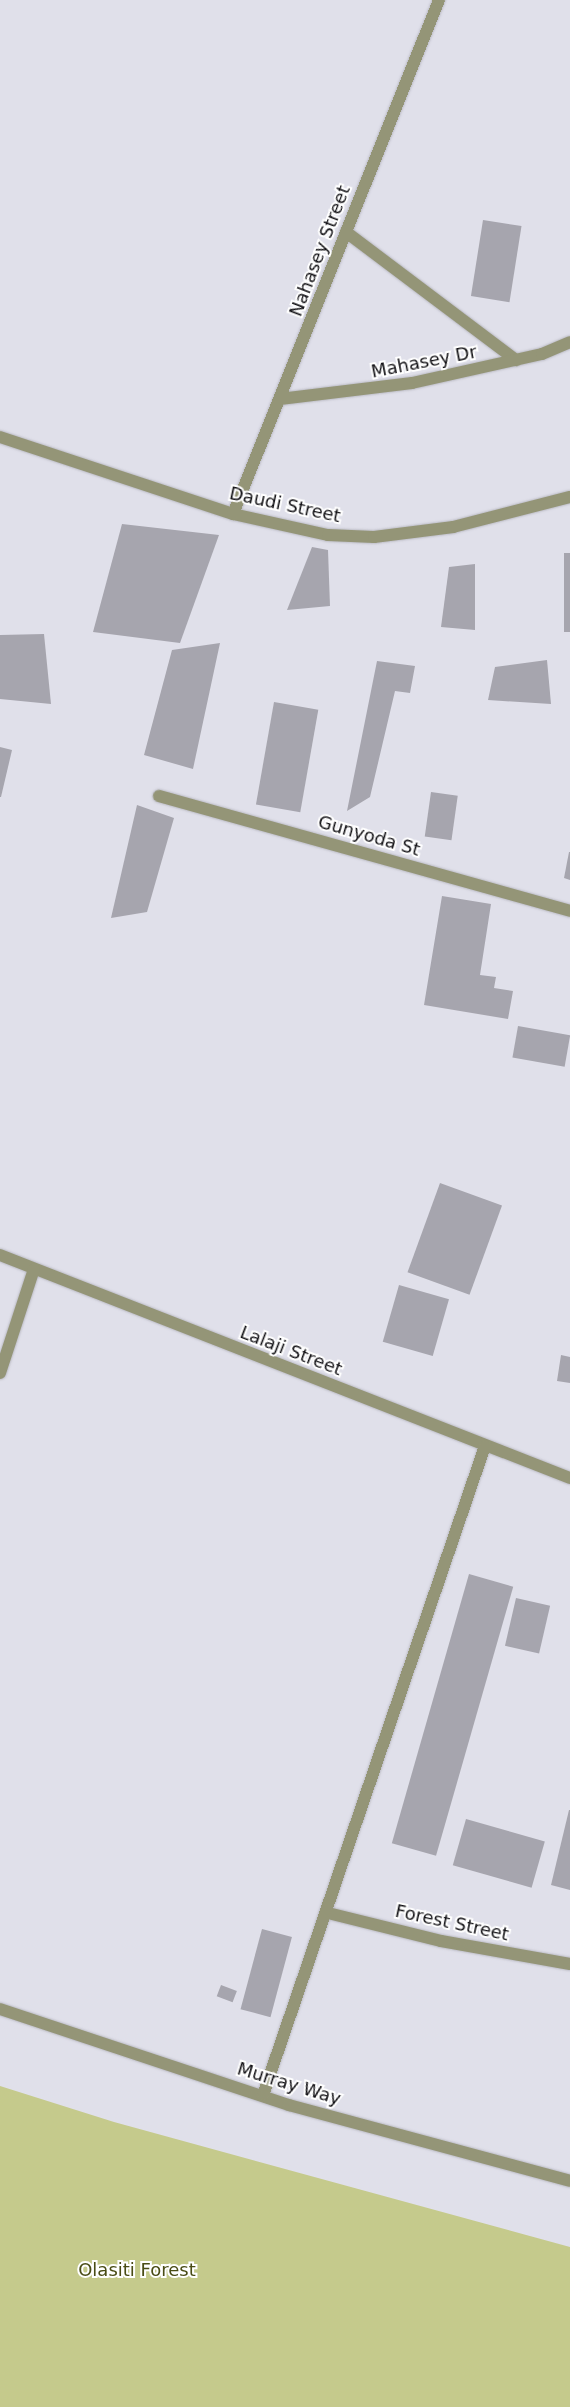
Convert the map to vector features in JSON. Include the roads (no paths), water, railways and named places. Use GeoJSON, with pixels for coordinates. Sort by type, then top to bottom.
{"type":"FeatureCollection","features":[{"type":"Feature","properties":{"kind":"street","name":"Nahasey Street"},"geometry":{"type":"LineString","coordinates":[[233,514],[439,0]]}},
{"type":"Feature","properties":{"kind":"street"},"geometry":{"type":"LineString","coordinates":[[346,232],[516,360]]}},
{"type":"Feature","properties":{"kind":"street","name":"Mahasey Dr"},"geometry":{"type":"LineString","coordinates":[[280,399],[412,383],[516,360],[570,342]]}},
{"type":"Feature","properties":{"kind":"street","name":"Daudi Street"},"geometry":{"type":"LineString","coordinates":[[0,437],[233,514],[328,534],[374,537],[453,527],[570,497]]}},
{"type":"Feature","properties":{"kind":"street","name":"Gunyoda St"},"geometry":{"type":"LineString","coordinates":[[159,796],[570,911]]}},
{"type":"Feature","properties":{"kind":"street","name":"Lalaji Street"},"geometry":{"type":"LineString","coordinates":[[0,1255],[570,1478]]}},
{"type":"Feature","properties":{"kind":"street"},"geometry":{"type":"LineString","coordinates":[[0,1373],[34,1269]]}},
{"type":"Feature","properties":{"kind":"street"},"geometry":{"type":"LineString","coordinates":[[263,2095],[328,1913],[485,1446]]}},
{"type":"Feature","properties":{"kind":"street","name":"Forest Street"},"geometry":{"type":"LineString","coordinates":[[328,1913],[441,1941],[570,1964]]}},
{"type":"Feature","properties":{"kind":"street","name":"Murray Way"},"geometry":{"type":"LineString","coordinates":[[0,2009],[263,2095],[570,2181]]}},
{"type":"Feature","properties":{"kind":"park label","name":"Olasiti Forest"},"geometry":{"type":"Point","coordinates":[137,2270]}}]}
